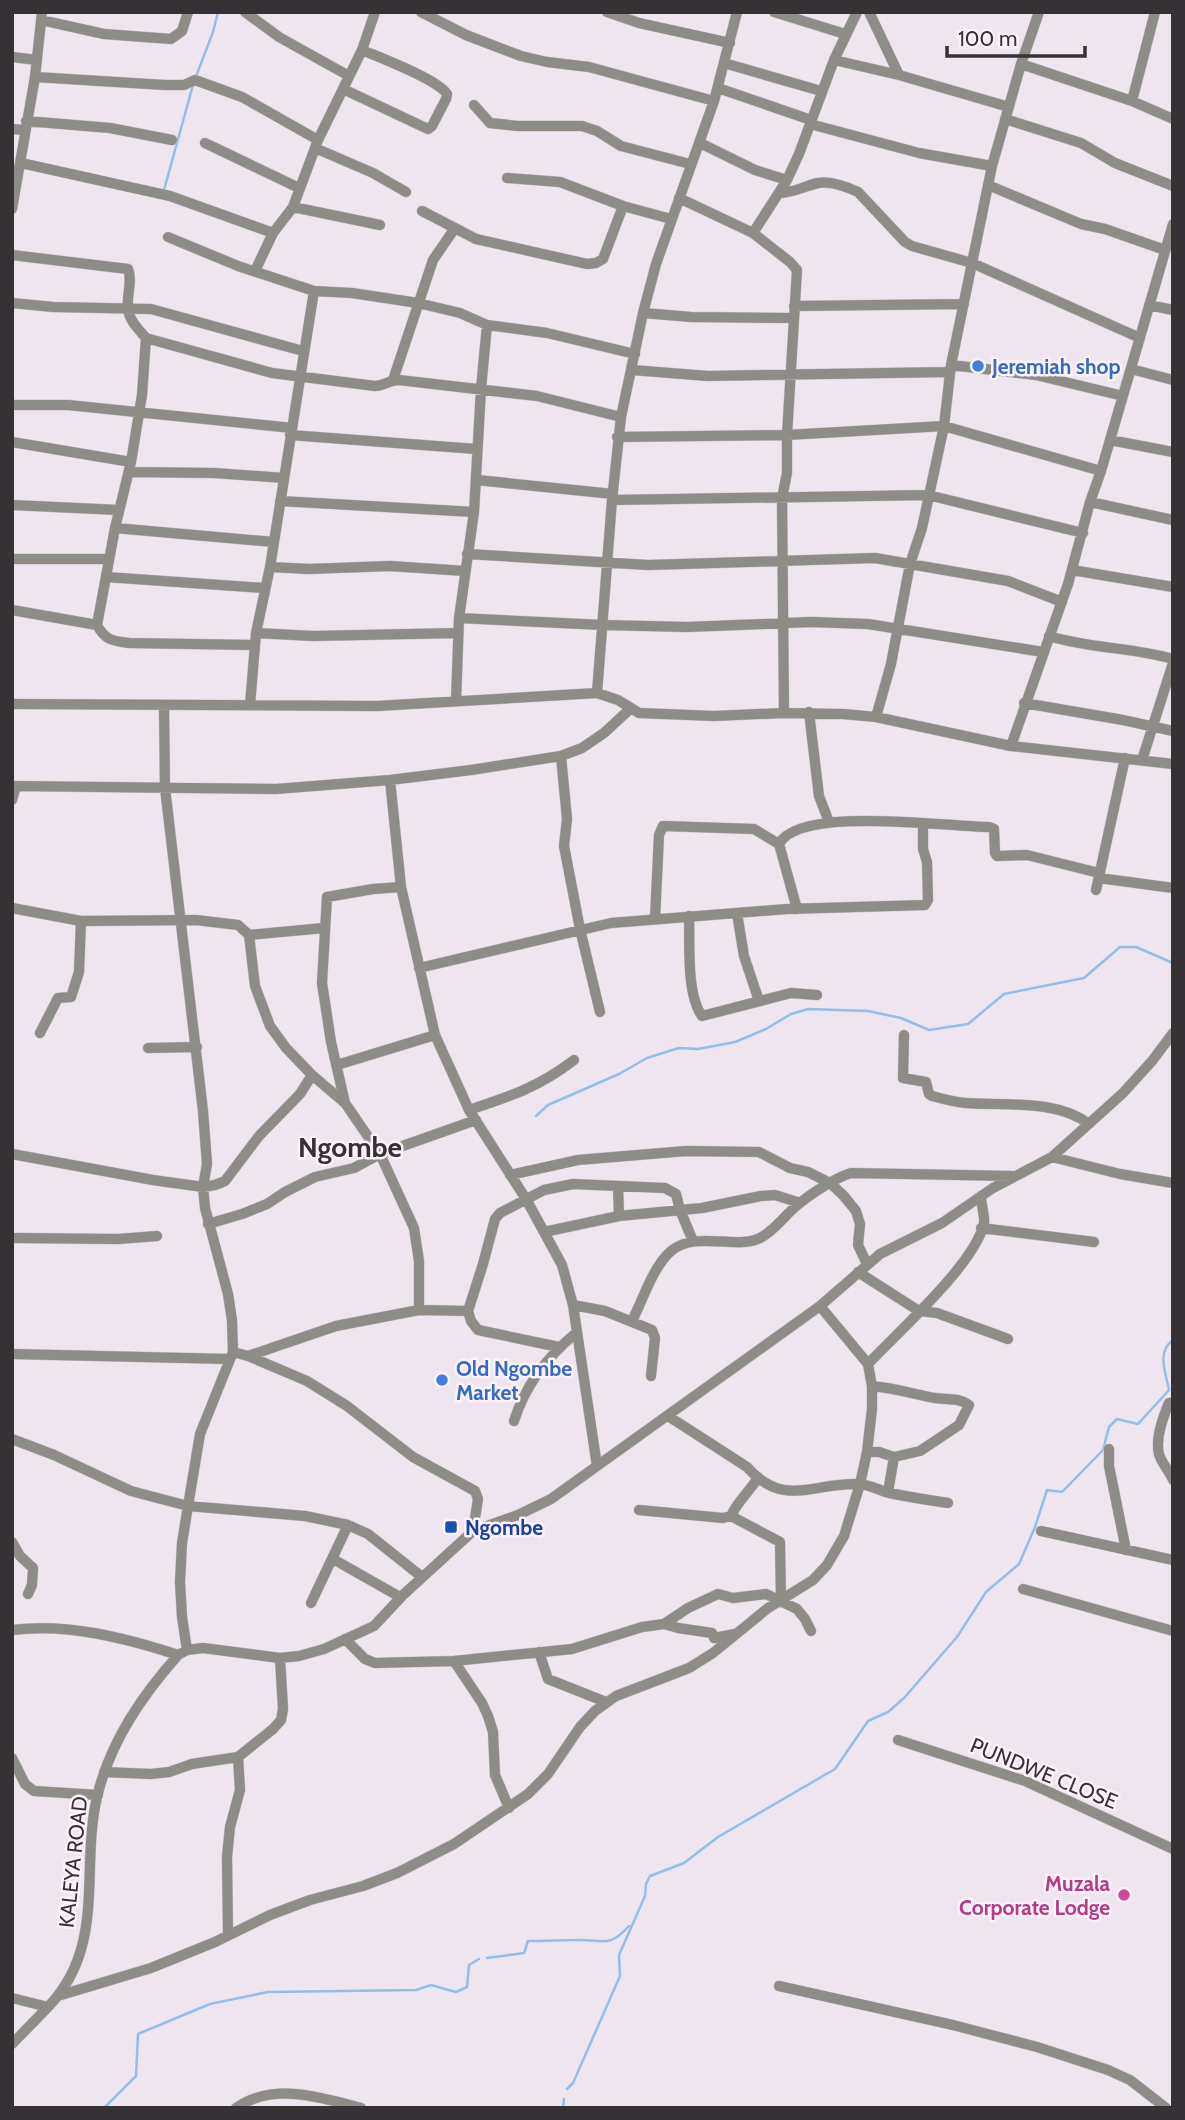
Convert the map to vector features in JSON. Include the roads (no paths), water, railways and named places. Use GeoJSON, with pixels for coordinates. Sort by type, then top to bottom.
{"type":"FeatureCollection","features":[{"type":"Feature","properties":{"kind":"street"},"geometry":{"type":"LineString","coordinates":[[13,205],[35,76],[42,16],[104,34],[171,39],[182,31],[188,12]]}},
{"type":"Feature","properties":{"kind":"street"},"geometry":{"type":"LineString","coordinates":[[245,12],[279,37],[349,76]]}},
{"type":"Feature","properties":{"kind":"street"},"geometry":{"type":"LineString","coordinates":[[421,12],[522,56],[589,67],[714,101]]}},
{"type":"Feature","properties":{"kind":"street"},"geometry":{"type":"LineString","coordinates":[[607,12],[639,23],[730,43]]}},
{"type":"Feature","properties":{"kind":"street"},"geometry":{"type":"LineString","coordinates":[[597,692],[617,437],[621,417],[643,313],[671,219],[714,101],[737,12]]}},
{"type":"Feature","properties":{"kind":"street"},"geometry":{"type":"LineString","coordinates":[[774,12],[845,34]]}},
{"type":"Feature","properties":{"kind":"street"},"geometry":{"type":"LineString","coordinates":[[753,233],[787,180],[821,90],[857,12]]}},
{"type":"Feature","properties":{"kind":"street"},"geometry":{"type":"LineString","coordinates":[[869,12],[899,75]]}},
{"type":"Feature","properties":{"kind":"street"},"geometry":{"type":"LineString","coordinates":[[876,717],[891,664],[910,564],[922,528],[944,426],[950,368],[992,166],[1039,12]]}},
{"type":"Feature","properties":{"kind":"street"},"geometry":{"type":"LineString","coordinates":[[1132,101],[1155,12]]}},
{"type":"Feature","properties":{"kind":"street"},"geometry":{"type":"LineString","coordinates":[[255,271],[273,233],[293,207],[317,144],[362,50],[374,13]]}},
{"type":"Feature","properties":{"kind":"street"},"geometry":{"type":"LineString","coordinates":[[343,89],[428,129],[446,99],[444,90],[428,80],[362,50]]}},
{"type":"Feature","properties":{"kind":"street"},"geometry":{"type":"LineString","coordinates":[[12,57],[37,60]]}},
{"type":"Feature","properties":{"kind":"street"},"geometry":{"type":"LineString","coordinates":[[834,60],[899,75],[1009,107]]}},
{"type":"Feature","properties":{"kind":"street"},"geometry":{"type":"LineString","coordinates":[[724,63],[821,90]]}},
{"type":"Feature","properties":{"kind":"street"},"geometry":{"type":"LineString","coordinates":[[1021,64],[1132,101],[1173,119]]}},
{"type":"Feature","properties":{"kind":"street"},"geometry":{"type":"LineString","coordinates":[[35,76],[165,85],[184,85],[195,80],[242,97],[317,144],[406,192]]}},
{"type":"Feature","properties":{"kind":"street"},"geometry":{"type":"LineString","coordinates":[[718,88],[811,122],[919,153],[992,166]]}},
{"type":"Feature","properties":{"kind":"street"},"geometry":{"type":"LineString","coordinates":[[474,105],[490,122],[518,126],[582,127],[597,131],[621,145],[690,164]]}},
{"type":"Feature","properties":{"kind":"street"},"geometry":{"type":"LineString","coordinates":[[1006,119],[1081,143],[1115,163],[1173,187]]}},
{"type":"Feature","properties":{"kind":"street"},"geometry":{"type":"LineString","coordinates":[[12,129],[25,126],[110,128],[172,140]]}},
{"type":"Feature","properties":{"kind":"street"},"geometry":{"type":"LineString","coordinates":[[205,143],[299,188]]}},
{"type":"Feature","properties":{"kind":"street"},"geometry":{"type":"LineString","coordinates":[[700,143],[755,170],[787,180]]}},
{"type":"Feature","properties":{"kind":"street"},"geometry":{"type":"LineString","coordinates":[[20,163],[170,196],[273,233]]}},
{"type":"Feature","properties":{"kind":"street"},"geometry":{"type":"LineString","coordinates":[[507,178],[560,182],[623,206],[671,219]]}},
{"type":"Feature","properties":{"kind":"street"},"geometry":{"type":"LineString","coordinates":[[779,193],[791,193],[817,183],[850,188],[858,192],[905,242],[912,246],[972,263],[1140,338]]}},
{"type":"Feature","properties":{"kind":"street"},"geometry":{"type":"LineString","coordinates":[[988,185],[1081,224],[1169,243]]}},
{"type":"Feature","properties":{"kind":"street"},"geometry":{"type":"LineString","coordinates":[[679,198],[753,233],[796,267],[787,473],[782,498],[784,713]]}},
{"type":"Feature","properties":{"kind":"street"},"geometry":{"type":"LineString","coordinates":[[422,211],[476,239],[587,264],[603,259],[623,206]]}},
{"type":"Feature","properties":{"kind":"street"},"geometry":{"type":"LineString","coordinates":[[293,207],[380,225]]}},
{"type":"Feature","properties":{"kind":"street"},"geometry":{"type":"LineString","coordinates":[[1011,746],[1072,570],[1173,224]]}},
{"type":"Feature","properties":{"kind":"street"},"geometry":{"type":"LineString","coordinates":[[393,380],[433,260],[455,228]]}},
{"type":"Feature","properties":{"kind":"street"},"geometry":{"type":"LineString","coordinates":[[168,237],[314,291],[352,293],[418,303],[460,313],[487,325],[547,333],[635,354]]}},
{"type":"Feature","properties":{"kind":"street"},"geometry":{"type":"LineString","coordinates":[[12,255],[128,270],[128,310],[146,338],[244,366],[299,378],[382,386],[393,380],[537,396],[621,417]]}},
{"type":"Feature","properties":{"kind":"street"},"geometry":{"type":"LineString","coordinates":[[250,705],[256,632],[270,567],[314,291]]}},
{"type":"Feature","properties":{"kind":"street"},"geometry":{"type":"LineString","coordinates":[[12,303],[151,309],[303,351]]}},
{"type":"Feature","properties":{"kind":"street"},"geometry":{"type":"LineString","coordinates":[[794,306],[964,304]]}},
{"type":"Feature","properties":{"kind":"street"},"geometry":{"type":"LineString","coordinates":[[1149,305],[1173,310]]}},
{"type":"Feature","properties":{"kind":"street"},"geometry":{"type":"LineString","coordinates":[[643,313],[691,317],[793,318]]}},
{"type":"Feature","properties":{"kind":"street"},"geometry":{"type":"LineString","coordinates":[[456,701],[459,618],[474,512],[476,449],[487,325]]}},
{"type":"Feature","properties":{"kind":"street"},"geometry":{"type":"LineString","coordinates":[[146,338],[139,412],[130,467],[115,528],[97,625],[103,636],[115,642],[254,645]]}},
{"type":"Feature","properties":{"kind":"street"},"geometry":{"type":"LineString","coordinates":[[632,370],[708,376],[950,368],[1036,375],[1123,397]]}},
{"type":"Feature","properties":{"kind":"street"},"geometry":{"type":"LineString","coordinates":[[1131,369],[1173,380]]}},
{"type":"Feature","properties":{"kind":"street"},"geometry":{"type":"LineString","coordinates":[[12,405],[68,405],[476,449]]}},
{"type":"Feature","properties":{"kind":"street"},"geometry":{"type":"LineString","coordinates":[[617,437],[787,435],[944,426],[1101,471]]}},
{"type":"Feature","properties":{"kind":"street"},"geometry":{"type":"LineString","coordinates":[[1110,440],[1173,452]]}},
{"type":"Feature","properties":{"kind":"street"},"geometry":{"type":"LineString","coordinates":[[12,442],[130,467],[284,478]]}},
{"type":"Feature","properties":{"kind":"street"},"geometry":{"type":"LineString","coordinates":[[477,480],[612,497],[928,495],[1083,533]]}},
{"type":"Feature","properties":{"kind":"street"},"geometry":{"type":"LineString","coordinates":[[280,501],[474,512]]}},
{"type":"Feature","properties":{"kind":"street"},"geometry":{"type":"LineString","coordinates":[[1090,502],[1173,520]]}},
{"type":"Feature","properties":{"kind":"street"},"geometry":{"type":"LineString","coordinates":[[12,505],[119,510]]}},
{"type":"Feature","properties":{"kind":"street"},"geometry":{"type":"LineString","coordinates":[[115,528],[274,542]]}},
{"type":"Feature","properties":{"kind":"street"},"geometry":{"type":"LineString","coordinates":[[467,554],[673,565],[875,558],[1008,581],[1062,602]]}},
{"type":"Feature","properties":{"kind":"street"},"geometry":{"type":"LineString","coordinates":[[12,559],[109,559]]}},
{"type":"Feature","properties":{"kind":"street"},"geometry":{"type":"LineString","coordinates":[[270,567],[309,569],[390,566],[465,571]]}},
{"type":"Feature","properties":{"kind":"street"},"geometry":{"type":"LineString","coordinates":[[1072,570],[1173,587]]}},
{"type":"Feature","properties":{"kind":"street"},"geometry":{"type":"LineString","coordinates":[[106,577],[264,588]]}},
{"type":"Feature","properties":{"kind":"street"},"geometry":{"type":"LineString","coordinates":[[12,610],[97,625]]}},
{"type":"Feature","properties":{"kind":"street"},"geometry":{"type":"LineString","coordinates":[[459,618],[687,627],[868,624],[897,631],[1043,652]]}},
{"type":"Feature","properties":{"kind":"street"},"geometry":{"type":"LineString","coordinates":[[256,632],[313,636],[458,633]]}},
{"type":"Feature","properties":{"kind":"street"},"geometry":{"type":"LineString","coordinates":[[1049,636],[1173,661],[1142,760]]}},
{"type":"Feature","properties":{"kind":"street"},"geometry":{"type":"LineString","coordinates":[[12,704],[377,706],[597,692],[618,700],[639,713],[714,716],[809,712],[876,717],[1011,746],[1173,764]]}},
{"type":"Feature","properties":{"kind":"street"},"geometry":{"type":"LineString","coordinates":[[1024,703],[1173,731]]}},
{"type":"Feature","properties":{"kind":"street"},"geometry":{"type":"LineString","coordinates":[[164,706],[165,788],[197,1047],[208,1224],[228,1294],[232,1320],[231,1355],[200,1434],[182,1543],[182,1653]]}},
{"type":"Feature","properties":{"kind":"street"},"geometry":{"type":"LineString","coordinates":[[12,800],[14,786],[276,789],[390,780],[561,756],[593,740],[631,709]]}},
{"type":"Feature","properties":{"kind":"street"},"geometry":{"type":"LineString","coordinates":[[809,712],[819,796],[829,822]]}},
{"type":"Feature","properties":{"kind":"street"},"geometry":{"type":"LineString","coordinates":[[561,756],[567,819],[564,846],[579,929],[600,1012]]}},
{"type":"Feature","properties":{"kind":"street"},"geometry":{"type":"LineString","coordinates":[[1096,890],[1125,758]]}},
{"type":"Feature","properties":{"kind":"street"},"geometry":{"type":"LineString","coordinates":[[390,780],[401,887],[435,1035],[469,1110],[526,1199],[562,1265],[573,1306],[597,1466]]}},
{"type":"Feature","properties":{"kind":"street"},"geometry":{"type":"LineString","coordinates":[[779,844],[786,835],[799,829],[829,822],[992,827],[997,856],[1027,855],[1099,875],[1173,888]]}},
{"type":"Feature","properties":{"kind":"street"},"geometry":{"type":"LineString","coordinates":[[419,968],[579,929],[655,919],[797,909],[925,905],[928,900],[928,862],[923,849],[923,823]]}},
{"type":"Feature","properties":{"kind":"street"},"geometry":{"type":"LineString","coordinates":[[655,919],[659,835],[663,826],[754,829],[779,844],[797,909]]}},
{"type":"Feature","properties":{"kind":"street"},"geometry":{"type":"LineString","coordinates":[[345,1103],[325,1015],[322,983],[326,899],[329,895],[401,887]]}},
{"type":"Feature","properties":{"kind":"street"},"geometry":{"type":"LineString","coordinates":[[12,908],[81,921],[182,920],[239,925],[249,935],[256,986],[266,1018],[286,1048],[345,1103],[380,1154],[406,1206],[414,1228],[419,1261],[419,1310]]}},
{"type":"Feature","properties":{"kind":"street"},"geometry":{"type":"LineString","coordinates":[[737,913],[744,956],[759,1001]]}},
{"type":"Feature","properties":{"kind":"street"},"geometry":{"type":"LineString","coordinates":[[690,916],[690,968],[700,1015],[715,1015],[791,993],[817,995]]}},
{"type":"Feature","properties":{"kind":"street"},"geometry":{"type":"LineString","coordinates":[[40,1032],[58,998],[71,997],[79,972],[81,921]]}},
{"type":"Feature","properties":{"kind":"street"},"geometry":{"type":"LineString","coordinates":[[249,935],[324,928]]}},
{"type":"Feature","properties":{"kind":"street"},"geometry":{"type":"LineString","coordinates":[[12,1630],[25,1628],[88,1632],[182,1653],[203,1648],[279,1658],[324,1649],[373,1626],[400,1597],[472,1531],[518,1515],[551,1499],[820,1306],[889,1249],[942,1223],[981,1196],[1052,1157],[1138,1077],[1173,1032]]}},
{"type":"Feature","properties":{"kind":"street"},"geometry":{"type":"LineString","coordinates":[[337,1065],[435,1035]]}},
{"type":"Feature","properties":{"kind":"street"},"geometry":{"type":"LineString","coordinates":[[904,1035],[903,1078],[926,1082],[932,1096],[965,1103],[1055,1109],[1072,1113],[1089,1124]]}},
{"type":"Feature","properties":{"kind":"street"},"geometry":{"type":"LineString","coordinates":[[148,1048],[197,1047]]}},
{"type":"Feature","properties":{"kind":"street"},"geometry":{"type":"LineString","coordinates":[[469,1110],[522,1093],[575,1060]]}},
{"type":"Feature","properties":{"kind":"street"},"geometry":{"type":"LineString","coordinates":[[12,1154],[204,1187],[225,1181],[259,1136],[300,1094],[312,1075]]}},
{"type":"Feature","properties":{"kind":"street"},"geometry":{"type":"LineString","coordinates":[[208,1224],[267,1204],[315,1177],[354,1168],[380,1154],[476,1120]]}},
{"type":"Feature","properties":{"kind":"street"},"geometry":{"type":"LineString","coordinates":[[510,1175],[578,1160],[686,1151],[759,1152],[830,1184],[843,1195],[856,1211],[860,1224],[858,1245],[863,1268],[919,1311],[937,1313],[1008,1339]]}},
{"type":"Feature","properties":{"kind":"street"},"geometry":{"type":"LineString","coordinates":[[1052,1157],[1120,1174],[1173,1183]]}},
{"type":"Feature","properties":{"kind":"street"},"geometry":{"type":"LineString","coordinates":[[632,1321],[665,1258],[673,1250],[692,1241],[759,1239],[800,1203],[838,1177],[851,1173],[1015,1176]]}},
{"type":"Feature","properties":{"kind":"street"},"geometry":{"type":"LineString","coordinates":[[559,1347],[478,1329],[471,1321],[468,1311],[495,1219],[500,1213],[544,1190],[573,1184],[665,1188],[676,1194],[692,1241]]}},
{"type":"Feature","properties":{"kind":"street"},"geometry":{"type":"LineString","coordinates":[[618,1186],[619,1216]]}},
{"type":"Feature","properties":{"kind":"street"},"geometry":{"type":"LineString","coordinates":[[544,1232],[619,1216],[702,1208],[761,1196],[775,1195],[800,1203]]}},
{"type":"Feature","properties":{"kind":"street"},"geometry":{"type":"LineString","coordinates":[[868,1364],[946,1283],[971,1250],[984,1221],[981,1196]]}},
{"type":"Feature","properties":{"kind":"street"},"geometry":{"type":"LineString","coordinates":[[981,1228],[1094,1242]]}},
{"type":"Feature","properties":{"kind":"street"},"geometry":{"type":"LineString","coordinates":[[12,1238],[118,1239],[157,1236]]}},
{"type":"Feature","properties":{"kind":"street"},"geometry":{"type":"LineString","coordinates":[[573,1306],[605,1311],[654,1333],[651,1376]]}},
{"type":"Feature","properties":{"kind":"street"},"geometry":{"type":"LineString","coordinates":[[61,1995],[150,1968],[215,1942],[270,1915],[397,1873],[454,1844],[528,1794],[548,1774],[580,1727],[606,1702],[689,1668],[740,1633],[768,1608],[813,1580],[827,1565],[844,1536],[860,1484],[872,1409],[868,1364],[820,1306]]}},
{"type":"Feature","properties":{"kind":"street"},"geometry":{"type":"LineString","coordinates":[[248,1356],[335,1326],[419,1310],[468,1311]]}},
{"type":"Feature","properties":{"kind":"street"},"geometry":{"type":"LineString","coordinates":[[514,1421],[526,1389],[559,1347],[576,1333]]}},
{"type":"Feature","properties":{"kind":"street"},"geometry":{"type":"LineString","coordinates":[[12,1354],[248,1356],[307,1381],[347,1406],[413,1457],[475,1491],[478,1499],[472,1531]]}},
{"type":"Feature","properties":{"kind":"street"},"geometry":{"type":"LineString","coordinates":[[867,1452],[879,1452],[894,1457],[920,1451],[959,1425],[969,1405],[957,1399],[936,1398],[896,1388],[872,1386]]}},
{"type":"Feature","properties":{"kind":"street"},"geometry":{"type":"LineString","coordinates":[[1173,1402],[1169,1403],[1164,1415],[1159,1437],[1159,1455],[1173,1480]]}},
{"type":"Feature","properties":{"kind":"street"},"geometry":{"type":"LineString","coordinates":[[668,1416],[768,1485],[789,1491],[860,1484],[948,1503]]}},
{"type":"Feature","properties":{"kind":"street"},"geometry":{"type":"LineString","coordinates":[[12,1440],[54,1455],[131,1491],[188,1506],[305,1516],[348,1525],[368,1534],[422,1577]]}},
{"type":"Feature","properties":{"kind":"street"},"geometry":{"type":"LineString","coordinates":[[1109,1449],[1109,1466],[1126,1550]]}},
{"type":"Feature","properties":{"kind":"street"},"geometry":{"type":"LineString","coordinates":[[888,1492],[894,1457]]}},
{"type":"Feature","properties":{"kind":"street"},"geometry":{"type":"LineString","coordinates":[[639,1510],[723,1518],[731,1516],[757,1479]]}},
{"type":"Feature","properties":{"kind":"street"},"geometry":{"type":"LineString","coordinates":[[731,1516],[780,1542],[781,1601]]}},
{"type":"Feature","properties":{"kind":"street"},"geometry":{"type":"LineString","coordinates":[[311,1603],[348,1525]]}},
{"type":"Feature","properties":{"kind":"street"},"geometry":{"type":"LineString","coordinates":[[1041,1531],[1173,1560]]}},
{"type":"Feature","properties":{"kind":"street"},"geometry":{"type":"LineString","coordinates":[[12,1542],[20,1556],[33,1568],[32,1585],[28,1594]]}},
{"type":"Feature","properties":{"kind":"street"},"geometry":{"type":"LineString","coordinates":[[333,1559],[400,1597]]}},
{"type":"Feature","properties":{"kind":"street"},"geometry":{"type":"LineString","coordinates":[[1023,1589],[1173,1631]]}},
{"type":"Feature","properties":{"kind":"street"},"geometry":{"type":"LineString","coordinates":[[664,1624],[688,1608],[718,1594],[733,1598],[766,1594],[797,1609],[811,1631]]}},
{"type":"Feature","properties":{"kind":"street"},"geometry":{"type":"LineString","coordinates":[[345,1639],[365,1659],[375,1663],[454,1661],[572,1649],[642,1627],[664,1624],[712,1633],[714,1638],[740,1633]]}},
{"type":"Feature","properties":{"kind":"street"},"geometry":{"type":"LineString","coordinates":[[539,1652],[548,1679],[606,1702]]}},
{"type":"Feature","properties":{"kind":"street","name":"KALEYA ROAD"},"geometry":{"type":"LineString","coordinates":[[12,2044],[61,1995],[83,1948],[90,1906],[92,1830],[97,1795],[104,1772],[135,1707],[182,1653]]}},
{"type":"Feature","properties":{"kind":"street"},"geometry":{"type":"LineString","coordinates":[[104,1772],[169,1772],[192,1763],[238,1757],[274,1729],[281,1720],[283,1709],[279,1658]]}},
{"type":"Feature","properties":{"kind":"street"},"geometry":{"type":"LineString","coordinates":[[454,1661],[488,1716],[493,1732],[495,1775],[509,1808]]}},
{"type":"Feature","properties":{"kind":"street","name":"PUNDWE CLOSE"},"geometry":{"type":"LineString","coordinates":[[898,1740],[1025,1781],[1173,1849]]}},
{"type":"Feature","properties":{"kind":"street"},"geometry":{"type":"LineString","coordinates":[[228,1934],[227,1849],[240,1790],[238,1757]]}},
{"type":"Feature","properties":{"kind":"street"},"geometry":{"type":"LineString","coordinates":[[12,1758],[25,1784],[34,1791],[97,1795]]}},
{"type":"Feature","properties":{"kind":"street"},"geometry":{"type":"LineString","coordinates":[[779,1986],[1037,2047],[1130,2080],[1166,2108]]}},
{"type":"Feature","properties":{"kind":"street"},"geometry":{"type":"LineString","coordinates":[[12,1998],[48,2007]]}},
{"type":"Feature","properties":{"kind":"street"},"geometry":{"type":"LineString","coordinates":[[236,2108],[246,2100],[284,2094],[317,2097],[361,2108]]}},
{"type":"Feature","properties":{"kind":"waterway"},"geometry":{"type":"LineString","coordinates":[[195,79],[218,12]]}},
{"type":"Feature","properties":{"kind":"waterway"},"geometry":{"type":"LineString","coordinates":[[164,190],[193,85]]}},
{"type":"Feature","properties":{"kind":"waterway"},"geometry":{"type":"LineString","coordinates":[[536,1116],[548,1105],[619,1074],[647,1058],[679,1048],[698,1049],[735,1042],[766,1029],[791,1014],[808,1009],[868,1011],[901,1018],[929,1030],[968,1024],[1004,994],[1084,978],[1120,947],[1136,947],[1173,963]]}},
{"type":"Feature","properties":{"kind":"waterway"},"geometry":{"type":"LineString","coordinates":[[567,2089],[573,2083],[620,1976],[619,1955],[645,1896],[650,1876],[684,1863],[718,1837],[835,1769],[868,1721],[888,1712],[904,1698],[957,1637],[986,1592],[1019,1564],[1047,1490],[1062,1492],[1103,1450],[1109,1427],[1117,1419],[1138,1424],[1169,1390],[1163,1357],[1173,1340]]}},
{"type":"Feature","properties":{"kind":"waterway"},"geometry":{"type":"LineString","coordinates":[[487,1958],[524,1953],[528,1941],[611,1940],[629,1926]]}},
{"type":"Feature","properties":{"kind":"waterway"},"geometry":{"type":"LineString","coordinates":[[104,2108],[136,2076],[138,2034],[210,2004],[268,1992],[416,1990],[431,1985],[456,1992],[467,1987],[469,1965],[479,1959]]}},
{"type":"Feature","properties":{"kind":"waterway"},"geometry":{"type":"LineString","coordinates":[[563,2108],[564,2099]]}},
{"type":"Feature","properties":{"kind":"place","name":"Jeremiah shop"},"geometry":{"type":"Point","coordinates":[978,366]}},
{"type":"Feature","properties":{"kind":"place","name":"Old Ngombe Market"},"geometry":{"type":"Point","coordinates":[442,1380]}},
{"type":"Feature","properties":{"kind":"place","name":"Ngombe"},"geometry":{"type":"Point","coordinates":[451,1527]}},
{"type":"Feature","properties":{"kind":"place","name":"Muzala Corporate Lodge"},"geometry":{"type":"Point","coordinates":[1124,1895]}},
{"type":"Feature","properties":{"kind":"district","name":"Ngombe"},"geometry":{"type":"Point","coordinates":[350,1147]}}]}
